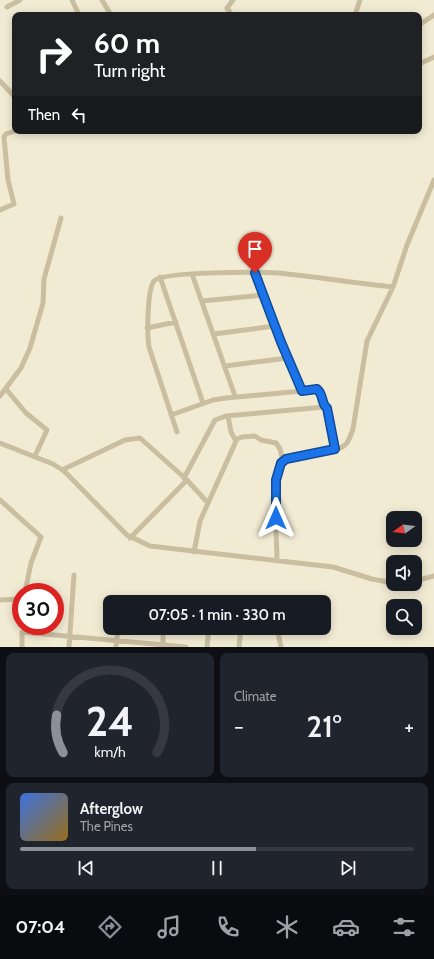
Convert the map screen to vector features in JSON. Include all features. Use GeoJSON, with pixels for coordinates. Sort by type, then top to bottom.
{"type":"FeatureCollection","features":[{"type":"Feature","properties":{"kind":"street"},"geometry":{"type":"LineString","coordinates":[[7,6],[20,0]]}},
{"type":"Feature","properties":{"kind":"street"},"geometry":{"type":"LineString","coordinates":[[72,0],[78,12]]}},
{"type":"Feature","properties":{"kind":"street"},"geometry":{"type":"LineString","coordinates":[[102,0],[109,12]]}},
{"type":"Feature","properties":{"kind":"street"},"geometry":{"type":"LineString","coordinates":[[230,12],[227,8],[233,0]]}},
{"type":"Feature","properties":{"kind":"street"},"geometry":{"type":"LineString","coordinates":[[356,12],[360,0]]}},
{"type":"Feature","properties":{"kind":"street"},"geometry":{"type":"LineString","coordinates":[[422,23],[434,15]]}},
{"type":"Feature","properties":{"kind":"street"},"geometry":{"type":"LineString","coordinates":[[422,63],[434,57]]}},
{"type":"Feature","properties":{"kind":"street"},"geometry":{"type":"LineString","coordinates":[[0,81],[12,94]]}},
{"type":"Feature","properties":{"kind":"street"},"geometry":{"type":"LineString","coordinates":[[0,210],[14,204],[8,180],[4,137],[6,134],[12,132]]}},
{"type":"Feature","properties":{"kind":"street"},"geometry":{"type":"LineString","coordinates":[[277,560],[276,480],[279,467],[283,461],[291,458],[335,449],[346,445],[350,436],[367,341],[393,287],[407,245],[434,180]]}},
{"type":"Feature","properties":{"kind":"street"},"geometry":{"type":"LineString","coordinates":[[0,396],[21,368],[30,348],[42,303],[44,278],[61,218]]}},
{"type":"Feature","properties":{"kind":"street"},"geometry":{"type":"LineString","coordinates":[[255,273],[274,326],[302,391]]}},
{"type":"Feature","properties":{"kind":"street"},"geometry":{"type":"LineString","coordinates":[[177,432],[149,347],[147,328],[152,286],[153,282],[160,277],[192,274],[276,273],[393,287]]}},
{"type":"Feature","properties":{"kind":"street"},"geometry":{"type":"LineString","coordinates":[[192,274],[235,396]]}},
{"type":"Feature","properties":{"kind":"street"},"geometry":{"type":"LineString","coordinates":[[160,277],[203,403]]}},
{"type":"Feature","properties":{"kind":"street"},"geometry":{"type":"LineString","coordinates":[[202,301],[263,295]]}},
{"type":"Feature","properties":{"kind":"street"},"geometry":{"type":"LineString","coordinates":[[147,328],[176,322]]}},
{"type":"Feature","properties":{"kind":"street"},"geometry":{"type":"LineString","coordinates":[[214,334],[274,326]]}},
{"type":"Feature","properties":{"kind":"street"},"geometry":{"type":"LineString","coordinates":[[225,366],[288,358]]}},
{"type":"Feature","properties":{"kind":"street"},"geometry":{"type":"LineString","coordinates":[[6,389],[21,408],[46,430],[35,456]]}},
{"type":"Feature","properties":{"kind":"street"},"geometry":{"type":"LineString","coordinates":[[171,415],[203,403],[235,396],[317,389],[324,398],[324,407],[327,408],[335,449]]}},
{"type":"Feature","properties":{"kind":"street"},"geometry":{"type":"LineString","coordinates":[[130,538],[186,479],[215,420],[228,416],[324,407]]}},
{"type":"Feature","properties":{"kind":"street"},"geometry":{"type":"LineString","coordinates":[[228,416],[231,432],[236,441]]}},
{"type":"Feature","properties":{"kind":"street"},"geometry":{"type":"LineString","coordinates":[[194,552],[200,521],[236,441],[242,437],[255,436],[261,440],[276,443],[280,449],[283,461]]}},
{"type":"Feature","properties":{"kind":"street"},"geometry":{"type":"LineString","coordinates":[[62,470],[125,440],[136,437],[146,442],[186,479],[208,503]]}},
{"type":"Feature","properties":{"kind":"street"},"geometry":{"type":"LineString","coordinates":[[0,443],[35,456],[62,470],[75,481],[104,513],[130,538],[150,546],[341,568],[372,579],[386,581]]}},
{"type":"Feature","properties":{"kind":"street"},"geometry":{"type":"LineString","coordinates":[[0,500],[41,537],[31,563],[27,583]]}},
{"type":"Feature","properties":{"kind":"street"},"geometry":{"type":"LineString","coordinates":[[69,647],[74,575]]}},
{"type":"Feature","properties":{"kind":"street"},"geometry":{"type":"LineString","coordinates":[[422,579],[434,576]]}},
{"type":"Feature","properties":{"kind":"street"},"geometry":{"type":"LineString","coordinates":[[0,600],[12,599]]}},
{"type":"Feature","properties":{"kind":"street"},"geometry":{"type":"LineString","coordinates":[[64,634],[163,646],[186,647]]}},
{"type":"Feature","properties":{"kind":"street"},"geometry":{"type":"LineString","coordinates":[[22,635],[22,647]]}},
{"type":"Feature","properties":{"kind":"street"},"geometry":{"type":"LineString","coordinates":[[116,647],[117,635]]}},
{"type":"Feature","properties":{"kind":"street"},"geometry":{"type":"LineString","coordinates":[[163,646],[164,635]]}},
{"type":"Feature","properties":{"kind":"street"},"geometry":{"type":"LineString","coordinates":[[207,647],[208,635]]}},
{"type":"Feature","properties":{"kind":"street"},"geometry":{"type":"LineString","coordinates":[[239,647],[240,635]]}},
{"type":"Feature","properties":{"kind":"street"},"geometry":{"type":"LineString","coordinates":[[278,635],[281,647]]}},
{"type":"Feature","properties":{"kind":"route"},"geometry":{"type":"LineString","coordinates":[[255,273],[281,342],[302,391],[317,389],[324,398],[324,407],[327,408],[335,449],[286,459],[281,463],[277,472],[276,480],[276,518]]}}]}
